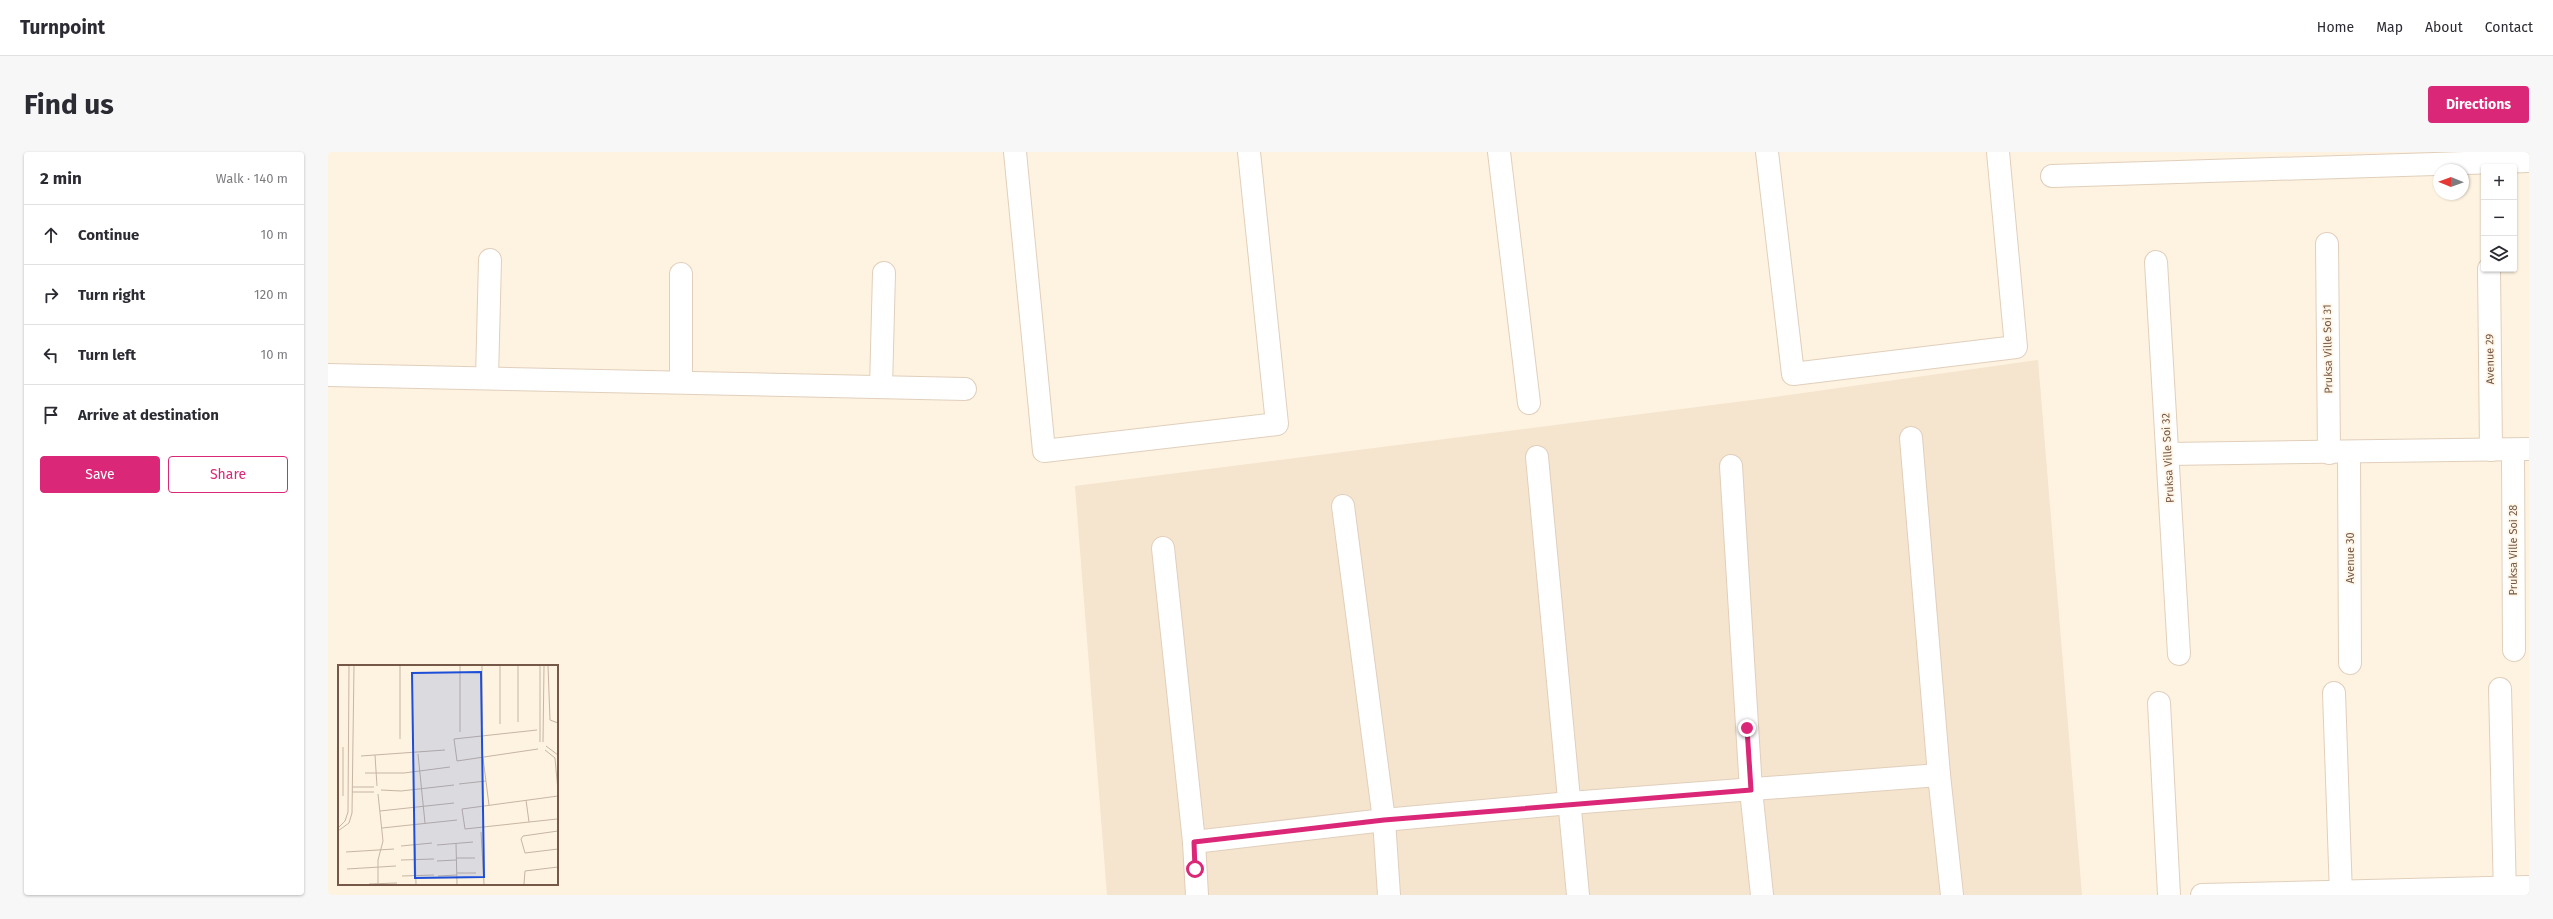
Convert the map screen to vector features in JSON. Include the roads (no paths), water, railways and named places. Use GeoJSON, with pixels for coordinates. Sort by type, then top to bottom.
{"type":"FeatureCollection","features":[{"type":"Feature","properties":{"kind":"street"},"geometry":{"type":"LineString","coordinates":[[1015,152],[1044,451],[1277,424],[1249,152]]}},
{"type":"Feature","properties":{"kind":"street"},"geometry":{"type":"LineString","coordinates":[[1499,152],[1529,403]]}},
{"type":"Feature","properties":{"kind":"street"},"geometry":{"type":"LineString","coordinates":[[1767,152],[1793,374],[2016,347],[1998,152]]}},
{"type":"Feature","properties":{"kind":"street"},"geometry":{"type":"LineString","coordinates":[[2052,176],[2267,161],[2529,161]]}},
{"type":"Feature","properties":{"kind":"street","name":"Pruksa Ville Soi 31"},"geometry":{"type":"LineString","coordinates":[[2327,244],[2339,453]]}},
{"type":"Feature","properties":{"kind":"street"},"geometry":{"type":"LineString","coordinates":[[487,378],[490,260]]}},
{"type":"Feature","properties":{"kind":"street","name":"Pruksa Ville Soi 32"},"geometry":{"type":"LineString","coordinates":[[2156,262],[2168,454],[2178,654]]}},
{"type":"Feature","properties":{"kind":"street","name":"Avenue 29"},"geometry":{"type":"LineString","coordinates":[[2489,272],[2491,450]]}},
{"type":"Feature","properties":{"kind":"street"},"geometry":{"type":"LineString","coordinates":[[881,387],[884,273]]}},
{"type":"Feature","properties":{"kind":"street"},"geometry":{"type":"LineString","coordinates":[[681,274],[681,382]]}},
{"type":"Feature","properties":{"kind":"street"},"geometry":{"type":"LineString","coordinates":[[328,375],[964,389]]}},
{"type":"Feature","properties":{"kind":"street"},"geometry":{"type":"LineString","coordinates":[[1911,438],[1939,775],[1952,895]]}},
{"type":"Feature","properties":{"kind":"street"},"geometry":{"type":"LineString","coordinates":[[2168,454],[2521,450]]}},
{"type":"Feature","properties":{"kind":"street","name":"Pruksa Ville Soi 28"},"geometry":{"type":"LineString","coordinates":[[2514,650],[2521,450]]}},
{"type":"Feature","properties":{"kind":"street","name":"Avenue 30"},"geometry":{"type":"LineString","coordinates":[[2339,453],[2350,663]]}},
{"type":"Feature","properties":{"kind":"street"},"geometry":{"type":"LineString","coordinates":[[1537,457],[1578,895]]}},
{"type":"Feature","properties":{"kind":"street"},"geometry":{"type":"LineString","coordinates":[[1731,466],[1751,790],[1762,895]]}},
{"type":"Feature","properties":{"kind":"street"},"geometry":{"type":"LineString","coordinates":[[1343,506],[1384,820],[1389,895]]}},
{"type":"Feature","properties":{"kind":"street"},"geometry":{"type":"LineString","coordinates":[[1163,548],[1194,842],[1197,895]]}},
{"type":"Feature","properties":{"kind":"street"},"geometry":{"type":"LineString","coordinates":[[2500,689],[2505,891]]}},
{"type":"Feature","properties":{"kind":"street"},"geometry":{"type":"LineString","coordinates":[[2334,693],[2341,893]]}},
{"type":"Feature","properties":{"kind":"street"},"geometry":{"type":"LineString","coordinates":[[2159,703],[2169,895]]}},
{"type":"Feature","properties":{"kind":"street"},"geometry":{"type":"LineString","coordinates":[[1194,842],[1384,820],[1570,803],[1939,775]]}},
{"type":"Feature","properties":{"kind":"street"},"geometry":{"type":"LineString","coordinates":[[2202,895],[2505,891],[2529,887]]}}]}
